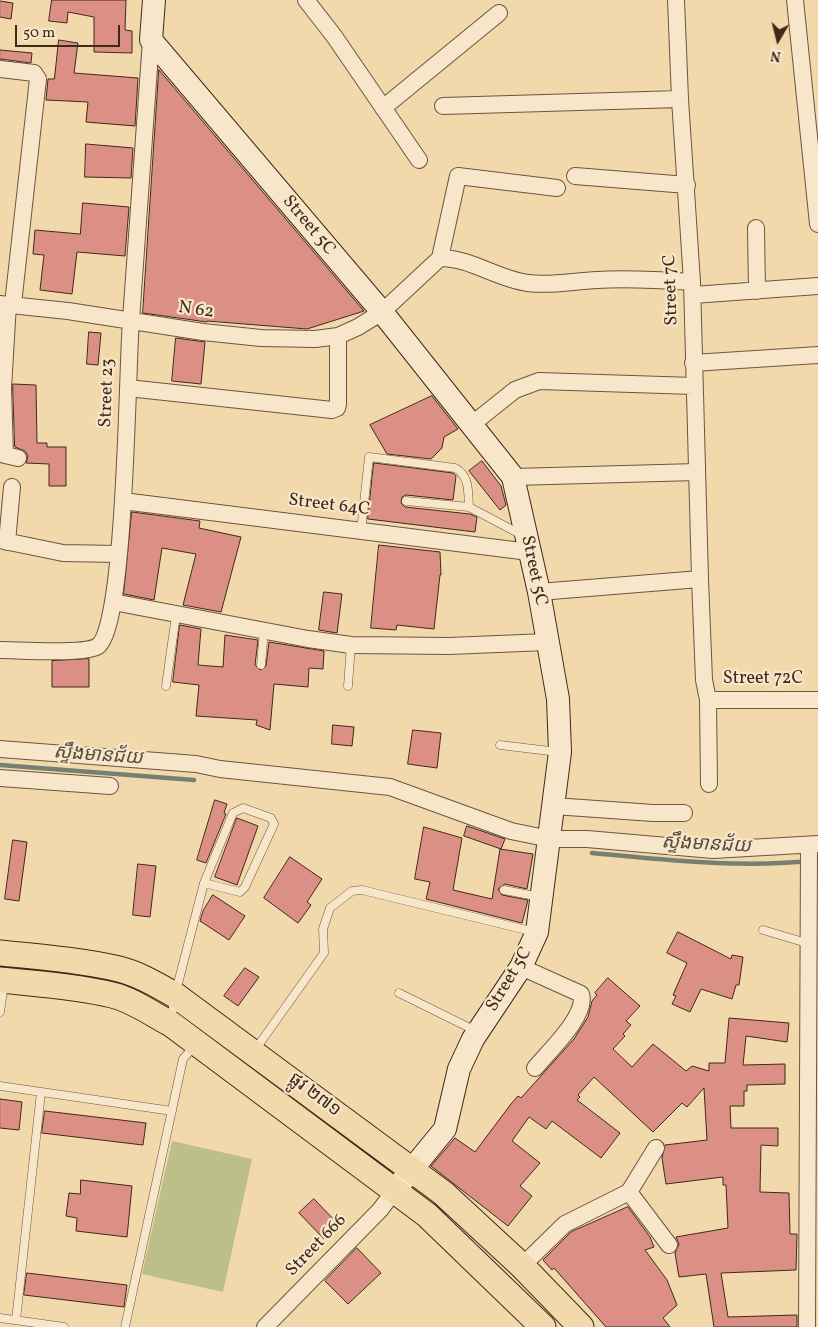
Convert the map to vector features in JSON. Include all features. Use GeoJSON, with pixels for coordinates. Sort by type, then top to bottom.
{"type":"FeatureCollection","features":[{"type":"Feature","properties":{"kind":"main road","name":"ផ្លូវ ២៧១"},"geometry":{"type":"LineString","coordinates":[[4,967],[63,960],[120,969],[149,980],[175,995],[254,1051],[443,1193],[522,1266],[581,1327]]}},
{"type":"Feature","properties":{"kind":"main road","name":"ផ្លូវ ២៧១"},"geometry":{"type":"LineString","coordinates":[[4,967],[113,995],[140,1006],[171,1024],[427,1215],[542,1327]]}},
{"type":"Feature","properties":{"kind":"street"},"geometry":{"type":"LineString","coordinates":[[151,40],[154,0]]}},
{"type":"Feature","properties":{"kind":"street"},"geometry":{"type":"LineString","coordinates":[[306,0],[419,160]]}},
{"type":"Feature","properties":{"kind":"street","name":"Street 7C"},"geometry":{"type":"LineString","coordinates":[[676,0],[680,99],[693,288],[693,363],[700,579],[704,680],[708,700],[708,784]]}},
{"type":"Feature","properties":{"kind":"street"},"geometry":{"type":"LineString","coordinates":[[795,0],[818,224]]}},
{"type":"Feature","properties":{"kind":"street"},"geometry":{"type":"LineString","coordinates":[[383,108],[499,12]]}},
{"type":"Feature","properties":{"kind":"street","name":"Street 5C"},"geometry":{"type":"LineString","coordinates":[[151,40],[382,312],[513,477],[539,592],[558,699],[560,752],[537,932],[521,967],[478,1032],[459,1069],[445,1129],[395,1190]]}},
{"type":"Feature","properties":{"kind":"street","name":"Street 23"},"geometry":{"type":"LineString","coordinates":[[0,650],[63,651],[86,650],[98,646],[104,637],[113,602],[123,501],[130,322],[151,40]]}},
{"type":"Feature","properties":{"kind":"street"},"geometry":{"type":"LineString","coordinates":[[0,69],[34,73],[38,79],[7,304],[3,388],[5,455],[18,458]]}},
{"type":"Feature","properties":{"kind":"street"},"geometry":{"type":"LineString","coordinates":[[443,106],[680,99]]}},
{"type":"Feature","properties":{"kind":"street"},"geometry":{"type":"LineString","coordinates":[[557,188],[458,176],[440,258],[451,258],[498,276],[526,283],[555,285],[596,280],[642,280],[693,288],[757,291],[818,286]]}},
{"type":"Feature","properties":{"kind":"street"},"geometry":{"type":"LineString","coordinates":[[575,176],[687,185]]}},
{"type":"Feature","properties":{"kind":"street"},"geometry":{"type":"LineString","coordinates":[[756,228],[757,291]]}},
{"type":"Feature","properties":{"kind":"street","name":"N 62"},"geometry":{"type":"LineString","coordinates":[[7,304],[130,322],[261,338],[315,339],[338,336],[358,327],[382,312],[440,258]]}},
{"type":"Feature","properties":{"kind":"street"},"geometry":{"type":"LineString","coordinates":[[128,388],[332,410],[337,408],[338,404],[338,336]]}},
{"type":"Feature","properties":{"kind":"street"},"geometry":{"type":"LineString","coordinates":[[693,363],[818,355]]}},
{"type":"Feature","properties":{"kind":"street"},"geometry":{"type":"LineString","coordinates":[[472,425],[515,390],[539,381],[694,386]]}},
{"type":"Feature","properties":{"kind":"street"},"geometry":{"type":"LineString","coordinates":[[513,477],[697,472]]}},
{"type":"Feature","properties":{"kind":"street"},"geometry":{"type":"LineString","coordinates":[[12,487],[4,541],[63,553],[118,554]]}},
{"type":"Feature","properties":{"kind":"street","name":"Street 64C"},"geometry":{"type":"LineString","coordinates":[[123,501],[361,531],[527,545]]}},
{"type":"Feature","properties":{"kind":"street"},"geometry":{"type":"LineString","coordinates":[[539,592],[700,579]]}},
{"type":"Feature","properties":{"kind":"street"},"geometry":{"type":"LineString","coordinates":[[113,602],[308,640],[351,645],[449,646],[547,642]]}},
{"type":"Feature","properties":{"kind":"street","name":"Street 72C"},"geometry":{"type":"LineString","coordinates":[[708,700],[818,696]]}},
{"type":"Feature","properties":{"kind":"street"},"geometry":{"type":"LineString","coordinates":[[0,749],[196,764],[220,769],[390,787],[511,831],[550,839],[586,839],[714,850],[812,852],[810,944],[814,976],[813,1202],[807,1327]]}},
{"type":"Feature","properties":{"kind":"street"},"geometry":{"type":"LineString","coordinates":[[0,778],[110,786]]}},
{"type":"Feature","properties":{"kind":"street"},"geometry":{"type":"LineString","coordinates":[[554,806],[684,813]]}},
{"type":"Feature","properties":{"kind":"street"},"geometry":{"type":"LineString","coordinates":[[521,967],[581,994],[584,1001],[578,1016],[535,1068]]}},
{"type":"Feature","properties":{"kind":"street"},"geometry":{"type":"LineString","coordinates":[[522,1266],[565,1224],[629,1192],[656,1148]]}},
{"type":"Feature","properties":{"kind":"street","name":"Street 666"},"geometry":{"type":"LineString","coordinates":[[265,1327],[380,1210],[395,1190]]}},
{"type":"Feature","properties":{"kind":"street"},"geometry":{"type":"LineString","coordinates":[[629,1192],[669,1245]]}},
{"type":"Feature","properties":{"kind":"lane"},"geometry":{"type":"LineString","coordinates":[[361,531],[369,457],[456,468],[463,472],[466,478],[469,507]]}},
{"type":"Feature","properties":{"kind":"lane"},"geometry":{"type":"LineString","coordinates":[[406,501],[469,507],[527,545]]}},
{"type":"Feature","properties":{"kind":"lane"},"geometry":{"type":"LineString","coordinates":[[166,686],[176,615]]}},
{"type":"Feature","properties":{"kind":"lane"},"geometry":{"type":"LineString","coordinates":[[261,665],[264,630]]}},
{"type":"Feature","properties":{"kind":"lane"},"geometry":{"type":"LineString","coordinates":[[348,686],[351,645]]}},
{"type":"Feature","properties":{"kind":"lane"},"geometry":{"type":"LineString","coordinates":[[500,745],[560,752]]}},
{"type":"Feature","properties":{"kind":"lane"},"geometry":{"type":"LineString","coordinates":[[171,1024],[175,995],[204,883],[234,813],[243,808],[271,818],[274,824],[245,887],[240,892],[204,883]]}},
{"type":"Feature","properties":{"kind":"lane"},"geometry":{"type":"LineString","coordinates":[[254,1051],[324,953],[324,929],[330,908],[352,891],[362,890],[537,932]]}},
{"type":"Feature","properties":{"kind":"lane"},"geometry":{"type":"LineString","coordinates":[[504,890],[542,897]]}},
{"type":"Feature","properties":{"kind":"lane"},"geometry":{"type":"LineString","coordinates":[[763,930],[810,944]]}},
{"type":"Feature","properties":{"kind":"lane"},"geometry":{"type":"LineString","coordinates":[[0,1012],[4,967]]}},
{"type":"Feature","properties":{"kind":"lane"},"geometry":{"type":"LineString","coordinates":[[399,994],[478,1032]]}},
{"type":"Feature","properties":{"kind":"lane"},"geometry":{"type":"LineString","coordinates":[[125,1327],[183,1059],[197,1042]]}},
{"type":"Feature","properties":{"kind":"lane"},"geometry":{"type":"LineString","coordinates":[[0,1086],[172,1111]]}},
{"type":"Feature","properties":{"kind":"lane"},"geometry":{"type":"LineString","coordinates":[[16,1320],[41,1092]]}},
{"type":"Feature","properties":{"kind":"lane"},"geometry":{"type":"LineString","coordinates":[[0,1318],[64,1327]]}},
{"type":"Feature","properties":{"kind":"green space"},"geometry":{"type":"Polygon","coordinates":[[[172,1141],[252,1159],[223,1292],[142,1274],[172,1141]]]}},
{"type":"Feature","properties":{"kind":"building"},"geometry":{"type":"Polygon","coordinates":[[[52,0],[126,0],[125,30],[132,31],[132,53],[94,52],[94,17],[68,12],[67,23],[49,21],[52,0]]]}},
{"type":"Feature","properties":{"kind":"building"},"geometry":{"type":"Polygon","coordinates":[[[0,1],[13,3],[11,19],[0,17],[0,1]]]}},
{"type":"Feature","properties":{"kind":"building"},"geometry":{"type":"Polygon","coordinates":[[[59,40],[78,43],[74,73],[138,78],[135,126],[86,122],[88,102],[46,100],[48,79],[54,79],[59,40]]]}},
{"type":"Feature","properties":{"kind":"building"},"geometry":{"type":"Polygon","coordinates":[[[0,50],[32,53],[31,63],[0,59],[0,50]]]}},
{"type":"Feature","properties":{"kind":"building"},"geometry":{"type":"Polygon","coordinates":[[[159,70],[364,311],[307,329],[207,322],[143,313],[159,70]]]}},
{"type":"Feature","properties":{"kind":"building"},"geometry":{"type":"Polygon","coordinates":[[[86,144],[133,148],[131,178],[85,177],[86,144]]]}},
{"type":"Feature","properties":{"kind":"building"},"geometry":{"type":"Polygon","coordinates":[[[83,203],[129,207],[125,256],[77,252],[72,294],[40,290],[44,255],[33,254],[35,230],[80,234],[83,203]]]}},
{"type":"Feature","properties":{"kind":"building"},"geometry":{"type":"Polygon","coordinates":[[[89,332],[101,333],[98,365],[87,364],[89,332]]]}},
{"type":"Feature","properties":{"kind":"building"},"geometry":{"type":"Polygon","coordinates":[[[176,338],[205,342],[201,384],[172,381],[176,338]]]}},
{"type":"Feature","properties":{"kind":"building"},"geometry":{"type":"Polygon","coordinates":[[[13,384],[36,385],[37,443],[47,443],[47,447],[66,447],[66,486],[49,486],[49,464],[26,463],[28,456],[25,451],[15,447],[13,384]]]}},
{"type":"Feature","properties":{"kind":"building"},"geometry":{"type":"Polygon","coordinates":[[[432,396],[458,429],[444,437],[442,448],[431,459],[387,454],[370,425],[432,396]]]}},
{"type":"Feature","properties":{"kind":"building"},"geometry":{"type":"Polygon","coordinates":[[[482,461],[501,486],[506,505],[500,510],[469,471],[482,461]]]}},
{"type":"Feature","properties":{"kind":"building"},"geometry":{"type":"Polygon","coordinates":[[[374,463],[453,473],[456,476],[453,500],[406,495],[402,497],[401,503],[405,507],[470,514],[477,517],[475,532],[368,519],[374,463]]]}},
{"type":"Feature","properties":{"kind":"building"},"geometry":{"type":"Polygon","coordinates":[[[132,512],[200,521],[199,528],[241,537],[221,612],[183,605],[196,554],[162,548],[154,600],[124,594],[132,512]]]}},
{"type":"Feature","properties":{"kind":"building"},"geometry":{"type":"Polygon","coordinates":[[[379,545],[440,552],[441,575],[434,629],[397,625],[396,630],[371,628],[379,545]]]}},
{"type":"Feature","properties":{"kind":"building"},"geometry":{"type":"Polygon","coordinates":[[[324,592],[342,594],[337,633],[319,630],[324,592]]]}},
{"type":"Feature","properties":{"kind":"building"},"geometry":{"type":"Polygon","coordinates":[[[180,625],[201,629],[198,665],[223,667],[225,635],[258,640],[255,665],[260,670],[266,666],[269,642],[324,651],[323,669],[309,668],[308,687],[274,684],[270,730],[256,725],[257,720],[196,716],[199,685],[173,682],[180,625]]]}},
{"type":"Feature","properties":{"kind":"building"},"geometry":{"type":"Polygon","coordinates":[[[89,659],[89,687],[52,687],[52,661],[89,659]]]}},
{"type":"Feature","properties":{"kind":"building"},"geometry":{"type":"Polygon","coordinates":[[[333,725],[354,727],[352,746],[332,744],[333,725]]]}},
{"type":"Feature","properties":{"kind":"building"},"geometry":{"type":"Polygon","coordinates":[[[413,730],[441,733],[437,768],[408,764],[413,730]]]}},
{"type":"Feature","properties":{"kind":"building"},"geometry":{"type":"Polygon","coordinates":[[[215,800],[227,804],[224,813],[226,814],[206,863],[197,860],[215,800]]]}},
{"type":"Feature","properties":{"kind":"building"},"geometry":{"type":"Polygon","coordinates":[[[237,818],[258,826],[237,885],[215,877],[237,818]]]}},
{"type":"Feature","properties":{"kind":"building"},"geometry":{"type":"Polygon","coordinates":[[[467,826],[505,839],[501,849],[464,836],[467,826]]]}},
{"type":"Feature","properties":{"kind":"building"},"geometry":{"type":"Polygon","coordinates":[[[424,827],[462,838],[453,890],[492,899],[500,849],[533,854],[527,889],[505,884],[498,889],[502,895],[528,900],[522,923],[426,899],[430,882],[415,879],[424,827]]]}},
{"type":"Feature","properties":{"kind":"building"},"geometry":{"type":"Polygon","coordinates":[[[13,840],[27,842],[19,901],[5,899],[13,840]]]}},
{"type":"Feature","properties":{"kind":"building"},"geometry":{"type":"Polygon","coordinates":[[[290,857],[322,879],[307,902],[311,905],[298,923],[264,898],[290,857]]]}},
{"type":"Feature","properties":{"kind":"building"},"geometry":{"type":"Polygon","coordinates":[[[138,864],[156,866],[150,917],[133,915],[138,864]]]}},
{"type":"Feature","properties":{"kind":"building"},"geometry":{"type":"Polygon","coordinates":[[[213,895],[245,916],[229,940],[200,921],[203,911],[213,895]]]}},
{"type":"Feature","properties":{"kind":"building"},"geometry":{"type":"Polygon","coordinates":[[[678,932],[731,959],[732,955],[743,957],[739,985],[736,985],[732,999],[701,989],[690,1012],[672,1004],[676,996],[673,995],[687,963],[667,953],[678,932]]]}},
{"type":"Feature","properties":{"kind":"building"},"geometry":{"type":"Polygon","coordinates":[[[245,968],[259,977],[238,1006],[224,996],[245,968]]]}},
{"type":"Feature","properties":{"kind":"building"},"geometry":{"type":"Polygon","coordinates":[[[608,978],[640,1006],[626,1021],[631,1025],[623,1034],[625,1036],[613,1049],[632,1067],[653,1044],[686,1071],[692,1066],[709,1071],[709,1063],[725,1063],[729,1018],[789,1023],[787,1042],[746,1036],[743,1065],[785,1064],[785,1084],[747,1085],[747,1091],[744,1091],[744,1106],[730,1106],[731,1128],[778,1128],[778,1146],[761,1145],[760,1192],[789,1193],[790,1234],[797,1234],[796,1270],[721,1273],[728,1317],[797,1315],[797,1327],[714,1327],[706,1274],[679,1277],[675,1253],[679,1244],[676,1237],[728,1228],[726,1185],[723,1185],[723,1177],[666,1184],[662,1158],[665,1145],[707,1140],[704,1088],[687,1107],[682,1103],[653,1132],[594,1077],[578,1095],[580,1097],[577,1100],[620,1133],[601,1158],[552,1121],[546,1129],[529,1117],[512,1141],[540,1163],[520,1186],[532,1196],[508,1226],[431,1166],[455,1138],[475,1152],[518,1096],[521,1098],[574,1039],[588,1017],[592,1001],[597,995],[595,993],[608,978]]]}},
{"type":"Feature","properties":{"kind":"building"},"geometry":{"type":"Polygon","coordinates":[[[0,1099],[22,1102],[19,1130],[0,1128],[0,1099]]]}},
{"type":"Feature","properties":{"kind":"building"},"geometry":{"type":"Polygon","coordinates":[[[45,1111],[146,1123],[143,1145],[42,1133],[45,1111]]]}},
{"type":"Feature","properties":{"kind":"building"},"geometry":{"type":"Polygon","coordinates":[[[81,1180],[132,1186],[127,1237],[76,1231],[77,1218],[66,1216],[69,1193],[80,1194],[81,1180]]]}},
{"type":"Feature","properties":{"kind":"building"},"geometry":{"type":"Polygon","coordinates":[[[314,1199],[339,1225],[324,1239],[299,1213],[314,1199]]]}},
{"type":"Feature","properties":{"kind":"building"},"geometry":{"type":"Polygon","coordinates":[[[628,1207],[650,1237],[654,1247],[645,1250],[667,1280],[677,1305],[663,1318],[670,1327],[606,1327],[554,1268],[552,1270],[543,1260],[571,1232],[628,1207]]]}},
{"type":"Feature","properties":{"kind":"building"},"geometry":{"type":"Polygon","coordinates":[[[357,1248],[381,1273],[348,1304],[325,1281],[357,1248]]]}},
{"type":"Feature","properties":{"kind":"building"},"geometry":{"type":"Polygon","coordinates":[[[27,1273],[127,1285],[124,1307],[24,1295],[27,1273]]]}},
{"type":"Feature","properties":{"kind":"waterway","name":"ស្ទឹងមានជ័យ"},"geometry":{"type":"LineString","coordinates":[[0,765],[194,780]]}},
{"type":"Feature","properties":{"kind":"waterway","name":"ស្ទឹងមានជ័យ"},"geometry":{"type":"LineString","coordinates":[[592,853],[733,864],[790,863],[818,860]]}}]}
